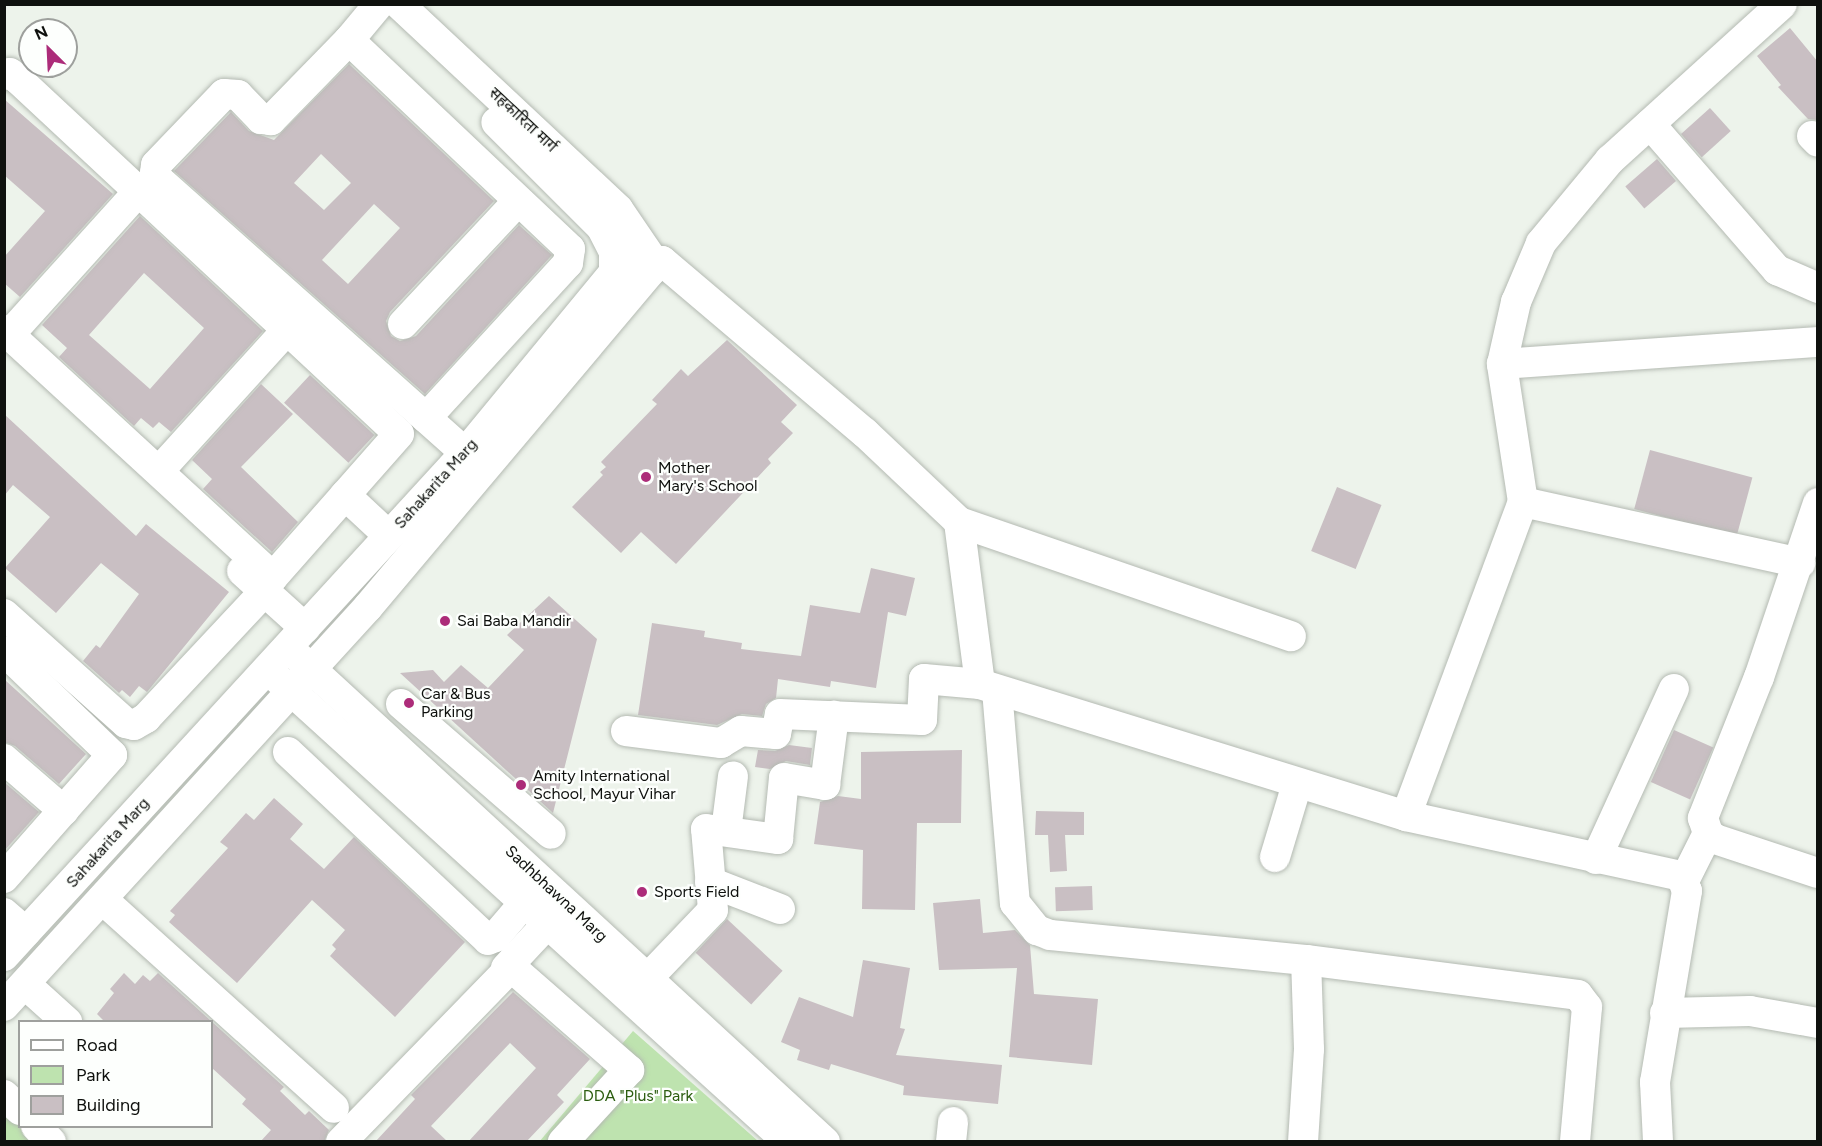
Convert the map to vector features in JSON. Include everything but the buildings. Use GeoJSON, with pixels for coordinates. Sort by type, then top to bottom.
{"type":"FeatureCollection","features":[{"type":"Feature","properties":{"kind":"street","name":"सहकारिता मार्ग"},"geometry":{"type":"LineString","coordinates":[[399,4],[618,209],[647,250]]}},
{"type":"Feature","properties":{"kind":"street"},"geometry":{"type":"LineString","coordinates":[[1406,816],[1523,502],[1502,364],[1516,302],[1541,243],[1610,160],[1782,4]]}},
{"type":"Feature","properties":{"kind":"street"},"geometry":{"type":"LineString","coordinates":[[465,453],[155,173],[156,165],[224,94],[238,95],[261,119],[271,120],[379,5],[601,226],[614,260],[647,250],[662,261],[865,433],[958,522],[1292,636]]}},
{"type":"Feature","properties":{"kind":"street"},"geometry":{"type":"LineString","coordinates":[[349,39],[570,249],[572,256],[426,418]]}},
{"type":"Feature","properties":{"kind":"street"},"geometry":{"type":"LineString","coordinates":[[4,75],[10,73],[19,80],[399,434],[273,577],[159,471],[6,340],[138,192]]}},
{"type":"Feature","properties":{"kind":"street"},"geometry":{"type":"LineString","coordinates":[[1650,124],[1777,270],[1818,288]]}},
{"type":"Feature","properties":{"kind":"street"},"geometry":{"type":"LineString","coordinates":[[403,324],[518,201]]}},
{"type":"Feature","properties":{"kind":"street","name":"Sahakarita Marg"},"geometry":{"type":"LineString","coordinates":[[4,1006],[311,669],[651,271],[647,250]]}},
{"type":"Feature","properties":{"kind":"street","name":"Sahakarita Marg"},"geometry":{"type":"LineString","coordinates":[[4,956],[15,923],[267,669],[465,453],[614,272],[614,260]]}},
{"type":"Feature","properties":{"kind":"street"},"geometry":{"type":"LineString","coordinates":[[159,471],[287,330]]}},
{"type":"Feature","properties":{"kind":"street","name":"Sadhbhawna Marg"},"geometry":{"type":"LineString","coordinates":[[6,340],[265,591],[296,638],[311,669],[825,1142]]}},
{"type":"Feature","properties":{"kind":"street"},"geometry":{"type":"LineString","coordinates":[[1502,364],[1818,342]]}},
{"type":"Feature","properties":{"kind":"street"},"geometry":{"type":"LineString","coordinates":[[345,495],[389,536]]}},
{"type":"Feature","properties":{"kind":"street"},"geometry":{"type":"LineString","coordinates":[[1523,502],[1800,563]]}},
{"type":"Feature","properties":{"kind":"street"},"geometry":{"type":"LineString","coordinates":[[1684,881],[1708,833],[1703,818],[1800,563],[1818,502]]}},
{"type":"Feature","properties":{"kind":"street"},"geometry":{"type":"LineString","coordinates":[[958,522],[988,687],[1015,903],[1037,930],[1050,934],[1306,960],[1578,995],[1587,1007],[1575,1142]]}},
{"type":"Feature","properties":{"kind":"street"},"geometry":{"type":"LineString","coordinates":[[4,614],[126,723],[134,725],[146,718],[265,591]]}},
{"type":"Feature","properties":{"kind":"street"},"geometry":{"type":"LineString","coordinates":[[4,651],[111,750],[111,759],[4,878]]}},
{"type":"Feature","properties":{"kind":"street","name":"Sadhbhawna Marg"},"geometry":{"type":"LineString","coordinates":[[267,669],[788,1142]]}},
{"type":"Feature","properties":{"kind":"street"},"geometry":{"type":"LineString","coordinates":[[626,731],[721,743],[741,731],[776,734],[780,714],[921,720],[924,679],[988,687],[1406,816],[1681,876],[1687,891],[1655,1082],[1658,1142]]}},
{"type":"Feature","properties":{"kind":"street"},"geometry":{"type":"LineString","coordinates":[[1596,859],[1674,688]]}},
{"type":"Feature","properties":{"kind":"street"},"geometry":{"type":"LineString","coordinates":[[401,704],[550,834]]}},
{"type":"Feature","properties":{"kind":"street"},"geometry":{"type":"LineString","coordinates":[[647,979],[713,910],[706,829],[778,839],[784,778],[825,785],[834,716]]}},
{"type":"Feature","properties":{"kind":"street"},"geometry":{"type":"LineString","coordinates":[[403,754],[428,728]]}},
{"type":"Feature","properties":{"kind":"street"},"geometry":{"type":"LineString","coordinates":[[288,752],[488,940],[495,937],[524,903]]}},
{"type":"Feature","properties":{"kind":"street"},"geometry":{"type":"LineString","coordinates":[[8,771],[64,811]]}},
{"type":"Feature","properties":{"kind":"street"},"geometry":{"type":"LineString","coordinates":[[726,831],[733,776]]}},
{"type":"Feature","properties":{"kind":"street"},"geometry":{"type":"LineString","coordinates":[[1275,857],[1297,784]]}},
{"type":"Feature","properties":{"kind":"street"},"geometry":{"type":"LineString","coordinates":[[1708,833],[1818,873]]}},
{"type":"Feature","properties":{"kind":"street"},"geometry":{"type":"LineString","coordinates":[[710,882],[780,909]]}},
{"type":"Feature","properties":{"kind":"street"},"geometry":{"type":"LineString","coordinates":[[102,899],[334,1108]]}},
{"type":"Feature","properties":{"kind":"street"},"geometry":{"type":"LineString","coordinates":[[341,1142],[548,923]]}},
{"type":"Feature","properties":{"kind":"street"},"geometry":{"type":"LineString","coordinates":[[1303,1142],[1309,1049],[1306,960]]}},
{"type":"Feature","properties":{"kind":"street"},"geometry":{"type":"LineString","coordinates":[[506,968],[512,967],[629,1070],[563,1142]]}},
{"type":"Feature","properties":{"kind":"street"},"geometry":{"type":"LineString","coordinates":[[25,984],[64,1020]]}},
{"type":"Feature","properties":{"kind":"street"},"geometry":{"type":"LineString","coordinates":[[1665,1013],[1750,1011],[1818,1023]]}},
{"type":"Feature","properties":{"kind":"street"},"geometry":{"type":"LineString","coordinates":[[4,1095],[18,1108]]}},
{"type":"Feature","properties":{"kind":"street"},"geometry":{"type":"LineString","coordinates":[[38,1128],[51,1142]]}},
{"type":"Feature","properties":{"kind":"green space","name":"DDA \"Plus\" Park"},"geometry":{"type":"Polygon","coordinates":[[[633,1031],[758,1141],[539,1142],[633,1031]]]}},
{"type":"Feature","properties":{"kind":"green space"},"geometry":{"type":"Polygon","coordinates":[[[4,1107],[18,1120],[18,1128],[26,1128],[41,1141],[5,1141],[4,1107]]]}},
{"type":"Feature","properties":{"kind":"place","name":"Mother Mary's School"},"geometry":{"type":"Point","coordinates":[646,477]}},
{"type":"Feature","properties":{"kind":"place","name":"Sai Baba Mandir"},"geometry":{"type":"Point","coordinates":[445,621]}},
{"type":"Feature","properties":{"kind":"place","name":"Car & Bus Parking"},"geometry":{"type":"Point","coordinates":[409,703]}},
{"type":"Feature","properties":{"kind":"place","name":"Amity International School, Mayur Vihar"},"geometry":{"type":"Point","coordinates":[521,785]}},
{"type":"Feature","properties":{"kind":"place","name":"Sports Field"},"geometry":{"type":"Point","coordinates":[642,892]}}]}
